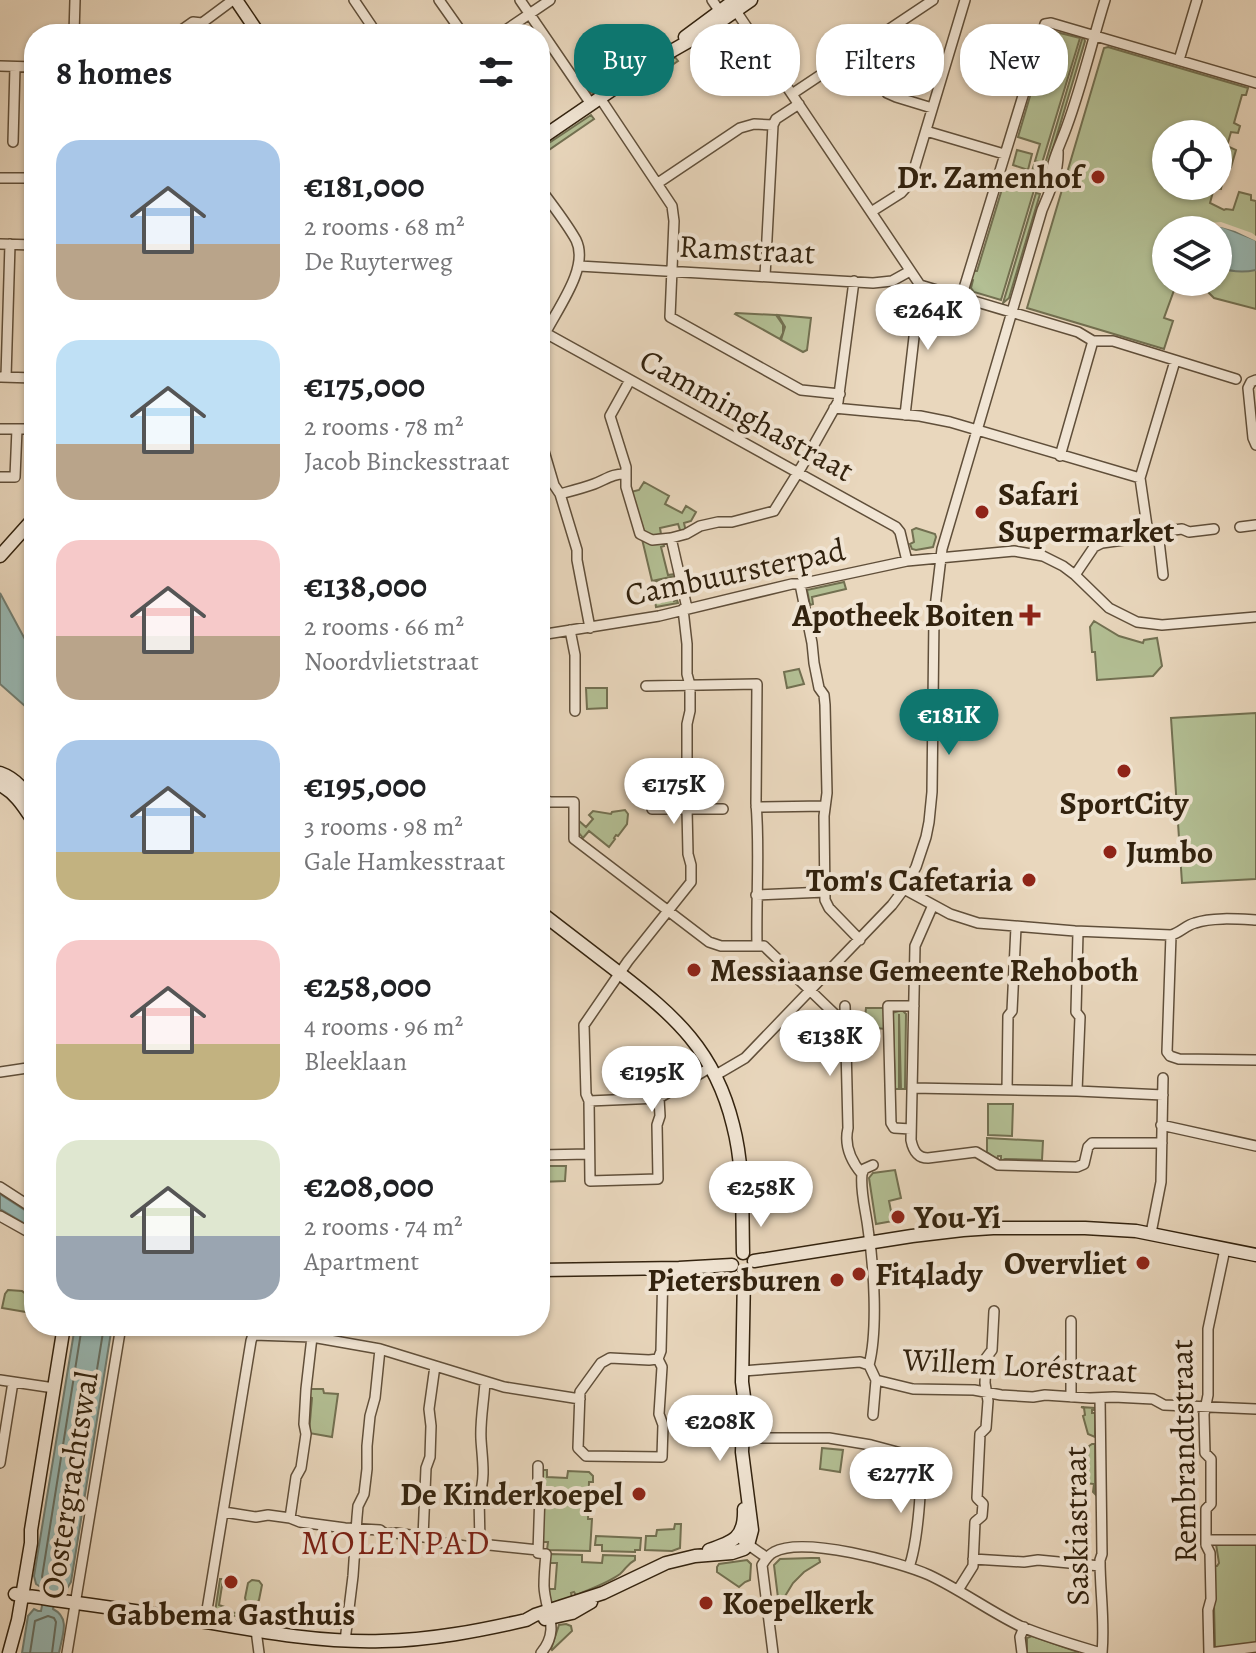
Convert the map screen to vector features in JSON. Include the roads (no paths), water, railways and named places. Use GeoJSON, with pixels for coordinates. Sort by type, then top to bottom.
{"type":"FeatureCollection","features":[{"type":"Feature","properties":{"kind":"main road"},"geometry":{"type":"LineString","coordinates":[[234,0],[252,24]]}},
{"type":"Feature","properties":{"kind":"main road"},"geometry":{"type":"LineString","coordinates":[[550,132],[654,61],[719,10],[751,0]]}},
{"type":"Feature","properties":{"kind":"main road"},"geometry":{"type":"LineString","coordinates":[[0,555],[24,530]]}},
{"type":"Feature","properties":{"kind":"main road"},"geometry":{"type":"LineString","coordinates":[[14,542],[24,535]]}},
{"type":"Feature","properties":{"kind":"main road"},"geometry":{"type":"LineString","coordinates":[[0,773],[9,776],[24,791]]}},
{"type":"Feature","properties":{"kind":"main road"},"geometry":{"type":"LineString","coordinates":[[0,785],[10,790],[24,808]]}},
{"type":"Feature","properties":{"kind":"main road"},"geometry":{"type":"LineString","coordinates":[[550,920],[657,1002],[682,1026],[714,1071],[730,1111],[739,1155],[751,1271],[744,1275]]}},
{"type":"Feature","properties":{"kind":"main road"},"geometry":{"type":"LineString","coordinates":[[732,1265],[736,1255],[748,1257],[977,1228],[1105,1228],[1151,1233],[1256,1255]]}},
{"type":"Feature","properties":{"kind":"main road"},"geometry":{"type":"LineString","coordinates":[[550,1270],[732,1265]]}},
{"type":"Feature","properties":{"kind":"main road"},"geometry":{"type":"LineString","coordinates":[[732,1265],[736,1272],[744,1275]]}},
{"type":"Feature","properties":{"kind":"main road"},"geometry":{"type":"LineString","coordinates":[[19,1595],[315,1639],[384,1641],[466,1633],[576,1611],[649,1569],[695,1556],[739,1552],[743,1541],[751,1535],[739,1438],[744,1397],[744,1275]]}},
{"type":"Feature","properties":{"kind":"main road"},"geometry":{"type":"LineString","coordinates":[[6,1653],[17,1627],[19,1595],[31,1543],[62,1336]]}},
{"type":"Feature","properties":{"kind":"street"},"geometry":{"type":"LineString","coordinates":[[74,24],[75,0]]}},
{"type":"Feature","properties":{"kind":"street"},"geometry":{"type":"LineString","coordinates":[[190,24],[202,23],[234,0]]}},
{"type":"Feature","properties":{"kind":"street"},"geometry":{"type":"LineString","coordinates":[[439,0],[456,24]]}},
{"type":"Feature","properties":{"kind":"street"},"geometry":{"type":"LineString","coordinates":[[520,0],[538,24]]}},
{"type":"Feature","properties":{"kind":"street"},"geometry":{"type":"LineString","coordinates":[[515,24],[550,0]]}},
{"type":"Feature","properties":{"kind":"street"},"geometry":{"type":"LineString","coordinates":[[897,24],[933,0]]}},
{"type":"Feature","properties":{"kind":"street"},"geometry":{"type":"LineString","coordinates":[[871,212],[901,193],[910,183],[965,0]]}},
{"type":"Feature","properties":{"kind":"street"},"geometry":{"type":"LineString","coordinates":[[589,1101],[659,1098],[745,1058],[860,940],[904,889],[922,852],[931,813],[934,616],[940,559],[1012,312],[1059,166],[1058,151],[1105,0]]}},
{"type":"Feature","properties":{"kind":"street"},"geometry":{"type":"LineString","coordinates":[[1179,60],[1197,0]]}},
{"type":"Feature","properties":{"kind":"street"},"geometry":{"type":"LineString","coordinates":[[357,1],[371,24]]}},
{"type":"Feature","properties":{"kind":"street"},"geometry":{"type":"LineString","coordinates":[[734,5],[746,24]]}},
{"type":"Feature","properties":{"kind":"street"},"geometry":{"type":"LineString","coordinates":[[961,298],[1045,24],[1051,23],[1256,83]]}},
{"type":"Feature","properties":{"kind":"street"},"geometry":{"type":"LineString","coordinates":[[550,40],[672,206],[669,313],[673,319],[801,390],[840,394]]}},
{"type":"Feature","properties":{"kind":"street"},"geometry":{"type":"LineString","coordinates":[[0,66],[24,67]]}},
{"type":"Feature","properties":{"kind":"street"},"geometry":{"type":"LineString","coordinates":[[13,142],[15,67]]}},
{"type":"Feature","properties":{"kind":"street"},"geometry":{"type":"LineString","coordinates":[[793,96],[920,285],[1078,332],[1093,341],[1113,341],[1236,379]]}},
{"type":"Feature","properties":{"kind":"street"},"geometry":{"type":"LineString","coordinates":[[894,96],[932,108]]}},
{"type":"Feature","properties":{"kind":"street"},"geometry":{"type":"LineString","coordinates":[[765,276],[773,125],[776,119],[799,104]]}},
{"type":"Feature","properties":{"kind":"street"},"geometry":{"type":"LineString","coordinates":[[658,183],[740,128],[754,124],[773,125]]}},
{"type":"Feature","properties":{"kind":"street"},"geometry":{"type":"LineString","coordinates":[[926,131],[1004,154]]}},
{"type":"Feature","properties":{"kind":"street"},"geometry":{"type":"LineString","coordinates":[[0,178],[24,178]]}},
{"type":"Feature","properties":{"kind":"street"},"geometry":{"type":"LineString","coordinates":[[550,203],[579,250],[576,274],[550,318]]}},
{"type":"Feature","properties":{"kind":"street"},"geometry":{"type":"LineString","coordinates":[[5,244],[3,377],[24,378]]}},
{"type":"Feature","properties":{"kind":"street","name":"Ramstraat"},"geometry":{"type":"LineString","coordinates":[[579,266],[884,283],[910,271]]}},
{"type":"Feature","properties":{"kind":"street"},"geometry":{"type":"LineString","coordinates":[[630,380],[610,416],[626,467],[626,487],[640,534],[652,540],[671,538],[700,526],[732,522],[774,511],[840,394],[854,281]]}},
{"type":"Feature","properties":{"kind":"street"},"geometry":{"type":"LineString","coordinates":[[905,415],[920,285]]}},
{"type":"Feature","properties":{"kind":"street","name":"Camminghastraat"},"geometry":{"type":"LineString","coordinates":[[550,336],[896,527],[907,561]]}},
{"type":"Feature","properties":{"kind":"street"},"geometry":{"type":"LineString","coordinates":[[1060,456],[1093,341]]}},
{"type":"Feature","properties":{"kind":"street"},"geometry":{"type":"LineString","coordinates":[[1163,575],[1140,478],[1175,361]]}},
{"type":"Feature","properties":{"kind":"street"},"geometry":{"type":"LineString","coordinates":[[1252,382],[1248,392],[1256,445]]}},
{"type":"Feature","properties":{"kind":"street"},"geometry":{"type":"LineString","coordinates":[[834,408],[935,418],[1140,478]]}},
{"type":"Feature","properties":{"kind":"street"},"geometry":{"type":"LineString","coordinates":[[0,429],[24,428]]}},
{"type":"Feature","properties":{"kind":"street"},"geometry":{"type":"LineString","coordinates":[[0,477],[15,477],[17,429]]}},
{"type":"Feature","properties":{"kind":"street"},"geometry":{"type":"LineString","coordinates":[[550,471],[577,550],[590,628]]}},
{"type":"Feature","properties":{"kind":"street"},"geometry":{"type":"LineString","coordinates":[[560,494],[598,483],[604,478],[626,474]]}},
{"type":"Feature","properties":{"kind":"street"},"geometry":{"type":"LineString","coordinates":[[1240,527],[1256,525]]}},
{"type":"Feature","properties":{"kind":"street"},"geometry":{"type":"LineString","coordinates":[[1075,575],[1094,547],[1102,543],[1138,538],[1153,532],[1214,529]]}},
{"type":"Feature","properties":{"kind":"street"},"geometry":{"type":"LineString","coordinates":[[659,1098],[658,1179],[590,1181],[584,1025],[660,919],[691,882],[687,809],[691,789],[691,773],[687,764],[690,685],[685,609],[671,538]]}},
{"type":"Feature","properties":{"kind":"street","name":"Cambuursterpad"},"geometry":{"type":"LineString","coordinates":[[550,633],[659,616],[792,584],[907,561],[1005,551],[1024,552],[1053,560],[1075,575],[1116,613],[1148,625],[1256,617]]}},
{"type":"Feature","properties":{"kind":"street"},"geometry":{"type":"LineString","coordinates":[[800,584],[819,688],[825,705],[826,904],[860,940]]}},
{"type":"Feature","properties":{"kind":"street"},"geometry":{"type":"LineString","coordinates":[[570,630],[575,655],[575,711]]}},
{"type":"Feature","properties":{"kind":"street"},"geometry":{"type":"LineString","coordinates":[[646,686],[757,684],[757,945]]}},
{"type":"Feature","properties":{"kind":"street"},"geometry":{"type":"LineString","coordinates":[[550,802],[574,802],[574,839],[669,911],[715,945],[764,946],[845,1024]]}},
{"type":"Feature","properties":{"kind":"street"},"geometry":{"type":"LineString","coordinates":[[756,807],[825,806]]}},
{"type":"Feature","properties":{"kind":"street"},"geometry":{"type":"LineString","coordinates":[[652,808],[723,809]]}},
{"type":"Feature","properties":{"kind":"street"},"geometry":{"type":"LineString","coordinates":[[904,889],[950,914],[971,921],[1016,927],[1171,935],[1196,922],[1256,920]]}},
{"type":"Feature","properties":{"kind":"street"},"geometry":{"type":"LineString","coordinates":[[756,895],[825,892]]}},
{"type":"Feature","properties":{"kind":"street"},"geometry":{"type":"LineString","coordinates":[[933,905],[915,946],[911,1129],[913,1148],[918,1156],[928,1158],[976,1152],[998,1165],[1077,1167],[1084,1164],[1092,1143],[1162,1143]]}},
{"type":"Feature","properties":{"kind":"street"},"geometry":{"type":"LineString","coordinates":[[1007,1090],[1008,1016],[1012,1011],[1016,927]]}},
{"type":"Feature","properties":{"kind":"street"},"geometry":{"type":"LineString","coordinates":[[1077,1091],[1080,1017],[1076,1012],[1078,932]]}},
{"type":"Feature","properties":{"kind":"street"},"geometry":{"type":"LineString","coordinates":[[1171,935],[1166,1047],[1170,1056],[1179,1059],[1256,1060]]}},
{"type":"Feature","properties":{"kind":"street"},"geometry":{"type":"LineString","coordinates":[[845,1006],[846,1135],[851,1159],[862,1174]]}},
{"type":"Feature","properties":{"kind":"street"},"geometry":{"type":"LineString","coordinates":[[911,1129],[894,1128],[891,1123],[888,1006],[914,1006]]}},
{"type":"Feature","properties":{"kind":"street"},"geometry":{"type":"LineString","coordinates":[[0,1072],[24,1068]]}},
{"type":"Feature","properties":{"kind":"street"},"geometry":{"type":"LineString","coordinates":[[1151,1233],[1160,1188],[1163,1078]]}},
{"type":"Feature","properties":{"kind":"street"},"geometry":{"type":"LineString","coordinates":[[912,1088],[1163,1095]]}},
{"type":"Feature","properties":{"kind":"street"},"geometry":{"type":"LineString","coordinates":[[1161,1125],[1256,1146]]}},
{"type":"Feature","properties":{"kind":"street"},"geometry":{"type":"LineString","coordinates":[[550,1155],[589,1154]]}},
{"type":"Feature","properties":{"kind":"street"},"geometry":{"type":"LineString","coordinates":[[869,1365],[873,1287],[861,1183],[864,1169],[873,1165]]}},
{"type":"Feature","properties":{"kind":"street"},"geometry":{"type":"LineString","coordinates":[[0,1187],[24,1203]]}},
{"type":"Feature","properties":{"kind":"street"},"geometry":{"type":"LineString","coordinates":[[0,1216],[24,1229]]}},
{"type":"Feature","properties":{"kind":"street","name":"Rembrandtstraat"},"geometry":{"type":"LineString","coordinates":[[1209,1653],[1208,1610],[1211,1599],[1206,1509],[1211,1504],[1211,1459],[1205,1453],[1208,1329],[1225,1249]]}},
{"type":"Feature","properties":{"kind":"street"},"geometry":{"type":"LineString","coordinates":[[658,1359],[604,1360],[580,1392],[578,1448],[586,1456],[662,1457],[663,1425],[659,1414],[662,1367],[658,1359],[661,1351],[663,1269]]}},
{"type":"Feature","properties":{"kind":"street"},"geometry":{"type":"LineString","coordinates":[[958,1590],[973,1566],[975,1522],[982,1516],[983,1504],[977,1498],[980,1434],[986,1428],[986,1358],[992,1350],[994,1311]]}},
{"type":"Feature","properties":{"kind":"street"},"geometry":{"type":"LineString","coordinates":[[1071,1321],[1071,1397]]}},
{"type":"Feature","properties":{"kind":"street","name":"Oostergrachtswal"},"geometry":{"type":"LineString","coordinates":[[67,1653],[119,1336]]}},
{"type":"Feature","properties":{"kind":"street"},"geometry":{"type":"LineString","coordinates":[[205,1622],[253,1336]]}},
{"type":"Feature","properties":{"kind":"street"},"geometry":{"type":"LineString","coordinates":[[282,1336],[312,1337],[380,1349],[517,1390],[580,1399]]}},
{"type":"Feature","properties":{"kind":"street"},"geometry":{"type":"LineString","coordinates":[[290,1518],[306,1434],[305,1400],[312,1337]]}},
{"type":"Feature","properties":{"kind":"street"},"geometry":{"type":"LineString","coordinates":[[345,1641],[358,1506],[364,1494],[370,1416],[380,1349]]}},
{"type":"Feature","properties":{"kind":"street","name":"Willem Loréstraat"},"geometry":{"type":"LineString","coordinates":[[742,1377],[860,1362],[869,1365],[876,1380],[904,1388],[974,1390],[1033,1397],[1153,1399],[1164,1405],[1256,1409]]}},
{"type":"Feature","properties":{"kind":"street"},"geometry":{"type":"LineString","coordinates":[[423,1537],[426,1468],[430,1457],[429,1409],[435,1366]]}},
{"type":"Feature","properties":{"kind":"street"},"geometry":{"type":"LineString","coordinates":[[0,1380],[54,1388]]}},
{"type":"Feature","properties":{"kind":"street"},"geometry":{"type":"LineString","coordinates":[[873,1415],[876,1380]]}},
{"type":"Feature","properties":{"kind":"street"},"geometry":{"type":"LineString","coordinates":[[0,1463],[13,1382]]}},
{"type":"Feature","properties":{"kind":"street"},"geometry":{"type":"LineString","coordinates":[[480,1544],[479,1496],[482,1489],[485,1382]]}},
{"type":"Feature","properties":{"kind":"street","name":"Saskiastraat"},"geometry":{"type":"LineString","coordinates":[[1100,1398],[1102,1653]]}},
{"type":"Feature","properties":{"kind":"street"},"geometry":{"type":"LineString","coordinates":[[739,1438],[829,1438],[911,1454],[918,1460],[920,1469],[917,1532],[909,1567]]}},
{"type":"Feature","properties":{"kind":"street"},"geometry":{"type":"LineString","coordinates":[[538,1466],[538,1550]]}},
{"type":"Feature","properties":{"kind":"street"},"geometry":{"type":"LineString","coordinates":[[224,1512],[380,1530],[385,1534],[431,1538],[438,1542],[472,1547],[480,1544],[538,1550],[538,1553],[546,1554],[544,1588],[551,1633],[541,1653]]}},
{"type":"Feature","properties":{"kind":"street"},"geometry":{"type":"LineString","coordinates":[[1206,1540],[1256,1540]]}},
{"type":"Feature","properties":{"kind":"street"},"geometry":{"type":"LineString","coordinates":[[743,1541],[765,1557]]}},
{"type":"Feature","properties":{"kind":"street"},"geometry":{"type":"LineString","coordinates":[[765,1557],[781,1549],[820,1548],[852,1552],[909,1567],[1024,1627],[1102,1653]]}},
{"type":"Feature","properties":{"kind":"street"},"geometry":{"type":"LineString","coordinates":[[765,1557],[762,1571],[773,1653]]}},
{"type":"Feature","properties":{"kind":"street"},"geometry":{"type":"LineString","coordinates":[[973,1559],[1038,1560],[1100,1566]]}},
{"type":"Feature","properties":{"kind":"street"},"geometry":{"type":"LineString","coordinates":[[1022,1653],[1020,1637],[1024,1627]]}},
{"type":"Feature","properties":{"kind":"street"},"geometry":{"type":"LineString","coordinates":[[256,1630],[259,1653]]}},
{"type":"Feature","properties":{"kind":"street"},"geometry":{"type":"LineString","coordinates":[[1209,1653],[1256,1647]]}},
{"type":"Feature","properties":{"kind":"water"},"geometry":{"type":"Polygon","coordinates":[[[1232,230],[1256,240],[1256,270],[1232,271],[1232,230]]]}},
{"type":"Feature","properties":{"kind":"water"},"geometry":{"type":"Polygon","coordinates":[[[0,593],[24,637],[24,705],[0,684],[0,593]]]}},
{"type":"Feature","properties":{"kind":"water"},"geometry":{"type":"Polygon","coordinates":[[[0,1194],[24,1210],[24,1223],[0,1209],[0,1194]]]}},
{"type":"Feature","properties":{"kind":"water"},"geometry":{"type":"Polygon","coordinates":[[[73,1336],[110,1336],[71,1582],[66,1590],[56,1592],[53,1609],[64,1622],[59,1653],[22,1653],[28,1616],[34,1609],[41,1611],[45,1590],[36,1584],[34,1576],[73,1336]]]}},
{"type":"Feature","properties":{"kind":"place","name":"Dr. Zamenhof"},"geometry":{"type":"Point","coordinates":[1098,177]}},
{"type":"Feature","properties":{"kind":"place","name":"Safari Supermarket"},"geometry":{"type":"Point","coordinates":[982,512]}},
{"type":"Feature","properties":{"kind":"place","name":"Apotheek Boiten"},"geometry":{"type":"Point","coordinates":[1030,615]}},
{"type":"Feature","properties":{"kind":"place","name":"SportCity"},"geometry":{"type":"Point","coordinates":[1124,771]}},
{"type":"Feature","properties":{"kind":"place","name":"Jumbo"},"geometry":{"type":"Point","coordinates":[1110,852]}},
{"type":"Feature","properties":{"kind":"place","name":"Tom's Cafetaria"},"geometry":{"type":"Point","coordinates":[1029,880]}},
{"type":"Feature","properties":{"kind":"place","name":"Messiaanse Gemeente Rehoboth"},"geometry":{"type":"Point","coordinates":[694,970]}},
{"type":"Feature","properties":{"kind":"place","name":"You-Yi"},"geometry":{"type":"Point","coordinates":[898,1217]}},
{"type":"Feature","properties":{"kind":"place","name":"Overvliet"},"geometry":{"type":"Point","coordinates":[1143,1263]}},
{"type":"Feature","properties":{"kind":"place","name":"Fit4lady"},"geometry":{"type":"Point","coordinates":[859,1274]}},
{"type":"Feature","properties":{"kind":"place","name":"Pietersburen"},"geometry":{"type":"Point","coordinates":[837,1280]}},
{"type":"Feature","properties":{"kind":"place","name":"De Kinderkoepel"},"geometry":{"type":"Point","coordinates":[639,1494]}},
{"type":"Feature","properties":{"kind":"place","name":"Gabbema Gasthuis"},"geometry":{"type":"Point","coordinates":[231,1582]}},
{"type":"Feature","properties":{"kind":"place","name":"Koepelkerk"},"geometry":{"type":"Point","coordinates":[706,1603]}},
{"type":"Feature","properties":{"kind":"district","name":"MOLENPAD"},"geometry":{"type":"Point","coordinates":[396,1542]}}]}
